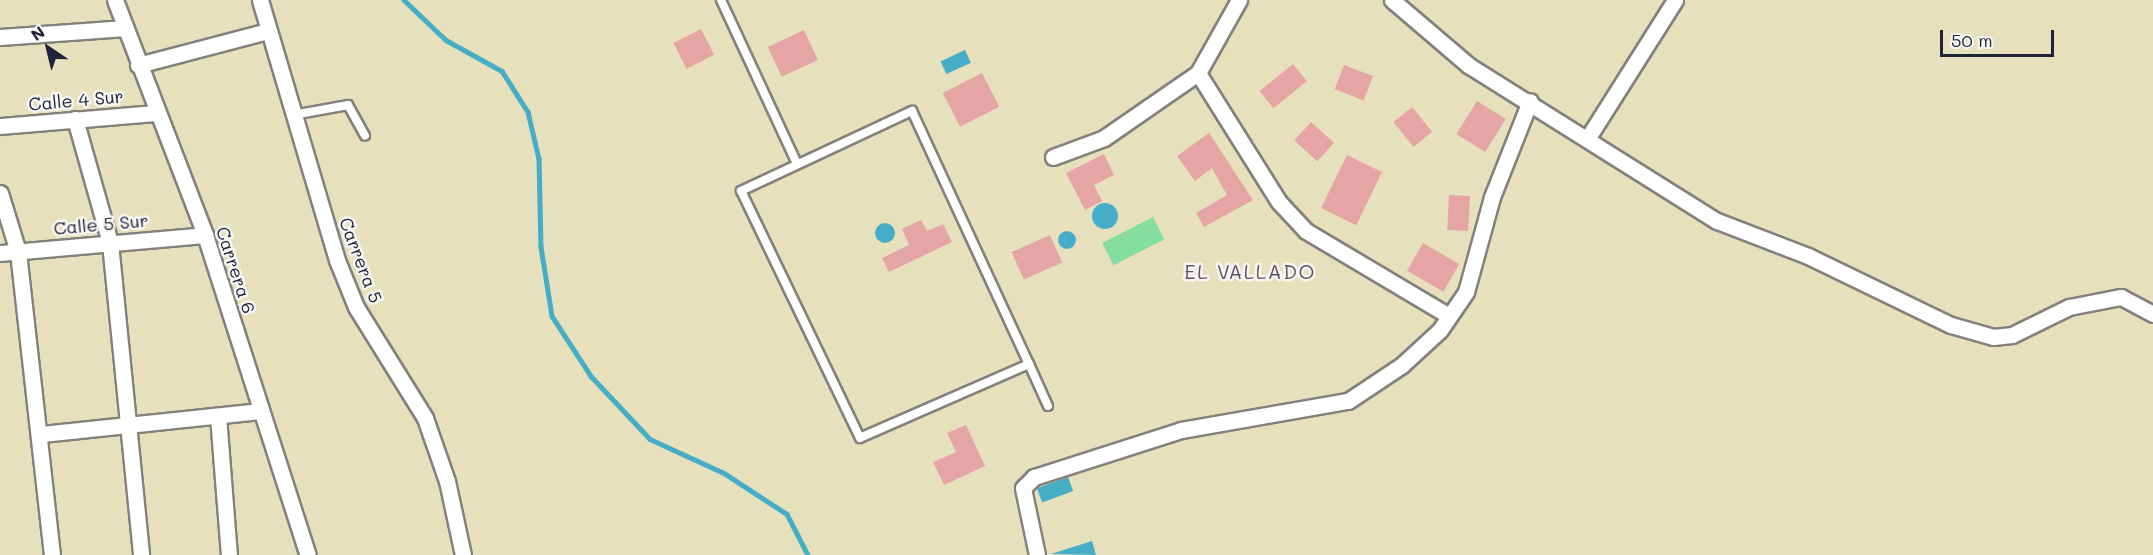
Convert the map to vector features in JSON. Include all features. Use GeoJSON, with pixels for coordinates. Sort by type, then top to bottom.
{"type":"FeatureCollection","features":[{"type":"Feature","properties":{"kind":"street","name":"Carrera 6"},"geometry":{"type":"LineString","coordinates":[[115,0],[156,113],[205,235],[308,555]]}},
{"type":"Feature","properties":{"kind":"street","name":"Carrera 5"},"geometry":{"type":"LineString","coordinates":[[260,0],[293,115],[356,307],[425,418],[447,481],[463,555]]}},
{"type":"Feature","properties":{"kind":"street"},"geometry":{"type":"LineString","coordinates":[[1053,157],[1104,138],[1198,74],[1239,0]]}},
{"type":"Feature","properties":{"kind":"street"},"geometry":{"type":"LineString","coordinates":[[1392,0],[1468,65],[1589,136],[1717,221],[1808,256],[1951,325],[1993,337],[2012,335],[2069,307],[2121,297],[2153,314]]}},
{"type":"Feature","properties":{"kind":"street"},"geometry":{"type":"LineString","coordinates":[[1589,136],[1675,0]]}},
{"type":"Feature","properties":{"kind":"street"},"geometry":{"type":"LineString","coordinates":[[0,37],[126,28]]}},
{"type":"Feature","properties":{"kind":"street","name":"Calle 4 Sur"},"geometry":{"type":"LineString","coordinates":[[138,65],[268,31]]}},
{"type":"Feature","properties":{"kind":"street"},"geometry":{"type":"LineString","coordinates":[[1198,74],[1279,202],[1306,231],[1449,316]]}},
{"type":"Feature","properties":{"kind":"street"},"geometry":{"type":"LineString","coordinates":[[1037,555],[1023,488],[1034,477],[1181,430],[1348,401],[1402,365],[1449,316],[1466,292],[1492,197],[1530,101]]}},
{"type":"Feature","properties":{"kind":"street","name":"Calle 4 Sur"},"geometry":{"type":"LineString","coordinates":[[0,126],[156,113]]}},
{"type":"Feature","properties":{"kind":"street"},"geometry":{"type":"LineString","coordinates":[[75,119],[110,243],[132,424],[141,555]]}},
{"type":"Feature","properties":{"kind":"street"},"geometry":{"type":"LineString","coordinates":[[1,199],[18,252],[42,434],[52,555]]}},
{"type":"Feature","properties":{"kind":"street","name":"Calle 5 Sur"},"geometry":{"type":"LineString","coordinates":[[0,253],[205,235]]}},
{"type":"Feature","properties":{"kind":"street"},"geometry":{"type":"LineString","coordinates":[[42,434],[260,411]]}},
{"type":"Feature","properties":{"kind":"street"},"geometry":{"type":"LineString","coordinates":[[218,416],[229,555]]}},
{"type":"Feature","properties":{"kind":"lane"},"geometry":{"type":"LineString","coordinates":[[721,0],[797,164]]}},
{"type":"Feature","properties":{"kind":"lane"},"geometry":{"type":"LineString","coordinates":[[293,115],[348,105],[365,136]]}},
{"type":"Feature","properties":{"kind":"lane"},"geometry":{"type":"LineString","coordinates":[[1029,364],[860,438],[741,191],[912,111],[1029,364],[1048,406]]}},
{"type":"Feature","properties":{"kind":"green space"},"geometry":{"type":"Polygon","coordinates":[[[1153,217],[1164,239],[1114,265],[1102,243],[1153,217]]]}},
{"type":"Feature","properties":{"kind":"water"},"geometry":{"type":"Polygon","coordinates":[[[965,50],[971,63],[946,74],[941,61],[965,50]]]}},
{"type":"Feature","properties":{"kind":"water"},"geometry":{"type":"Polygon","coordinates":[[[1105,203],[1114,207],[1118,216],[1114,225],[1105,229],[1096,225],[1092,216],[1096,207],[1105,203]]]}},
{"type":"Feature","properties":{"kind":"water"},"geometry":{"type":"Polygon","coordinates":[[[885,223],[892,226],[895,233],[892,240],[885,243],[878,240],[875,233],[878,226],[885,223]]]}},
{"type":"Feature","properties":{"kind":"water"},"geometry":{"type":"Polygon","coordinates":[[[1063,231],[1071,231],[1076,236],[1074,247],[1063,249],[1058,244],[1058,236],[1063,231]]]}},
{"type":"Feature","properties":{"kind":"water"},"geometry":{"type":"Polygon","coordinates":[[[1068,477],[1073,491],[1042,502],[1037,488],[1068,477]]]}},
{"type":"Feature","properties":{"kind":"water"},"geometry":{"type":"Polygon","coordinates":[[[1092,541],[1096,555],[1051,554],[1092,541]]]}},
{"type":"Feature","properties":{"kind":"building"},"geometry":{"type":"Polygon","coordinates":[[[701,29],[714,55],[687,69],[673,43],[701,29]]]}},
{"type":"Feature","properties":{"kind":"building"},"geometry":{"type":"Polygon","coordinates":[[[804,30],[818,60],[782,77],[768,47],[804,30]]]}},
{"type":"Feature","properties":{"kind":"building"},"geometry":{"type":"Polygon","coordinates":[[[1293,64],[1307,81],[1273,108],[1260,91],[1293,64]]]}},
{"type":"Feature","properties":{"kind":"building"},"geometry":{"type":"Polygon","coordinates":[[[1344,65],[1373,76],[1364,100],[1335,89],[1344,65]]]}},
{"type":"Feature","properties":{"kind":"building"},"geometry":{"type":"Polygon","coordinates":[[[982,73],[999,107],[960,127],[943,93],[982,73]]]}},
{"type":"Feature","properties":{"kind":"building"},"geometry":{"type":"Polygon","coordinates":[[[1477,101],[1506,119],[1485,152],[1456,134],[1477,101]]]}},
{"type":"Feature","properties":{"kind":"building"},"geometry":{"type":"Polygon","coordinates":[[[1412,107],[1432,132],[1413,147],[1393,122],[1412,107]]]}},
{"type":"Feature","properties":{"kind":"building"},"geometry":{"type":"Polygon","coordinates":[[[1311,122],[1334,143],[1317,161],[1294,141],[1311,122]]]}},
{"type":"Feature","properties":{"kind":"building"},"geometry":{"type":"Polygon","coordinates":[[[1209,133],[1253,200],[1204,227],[1196,213],[1227,195],[1212,168],[1195,181],[1177,156],[1209,133]]]}},
{"type":"Feature","properties":{"kind":"building"},"geometry":{"type":"Polygon","coordinates":[[[1104,154],[1114,175],[1094,185],[1102,201],[1085,210],[1066,173],[1104,154]]]}},
{"type":"Feature","properties":{"kind":"building"},"geometry":{"type":"Polygon","coordinates":[[[1347,155],[1382,172],[1356,225],[1321,208],[1347,155]]]}},
{"type":"Feature","properties":{"kind":"building"},"geometry":{"type":"Polygon","coordinates":[[[1449,195],[1470,196],[1468,231],[1447,230],[1449,195]]]}},
{"type":"Feature","properties":{"kind":"building"},"geometry":{"type":"Polygon","coordinates":[[[921,220],[927,231],[943,224],[952,242],[889,272],[882,258],[909,245],[902,229],[921,220]]]}},
{"type":"Feature","properties":{"kind":"building"},"geometry":{"type":"Polygon","coordinates":[[[1050,235],[1062,262],[1024,279],[1012,252],[1050,235]]]}},
{"type":"Feature","properties":{"kind":"building"},"geometry":{"type":"Polygon","coordinates":[[[1423,243],[1459,264],[1443,292],[1407,271],[1423,243]]]}},
{"type":"Feature","properties":{"kind":"building"},"geometry":{"type":"Polygon","coordinates":[[[966,425],[985,466],[944,485],[933,462],[956,452],[947,433],[966,425]]]}},
{"type":"Feature","properties":{"kind":"waterway"},"geometry":{"type":"LineString","coordinates":[[404,0],[446,40],[502,71],[528,112],[539,159],[541,247],[552,316],[591,376],[650,439],[724,473],[787,514],[808,555]]}},
{"type":"Feature","properties":{"kind":"district","name":"EL VALLADO"},"geometry":{"type":"Point","coordinates":[1250,271]}}]}
